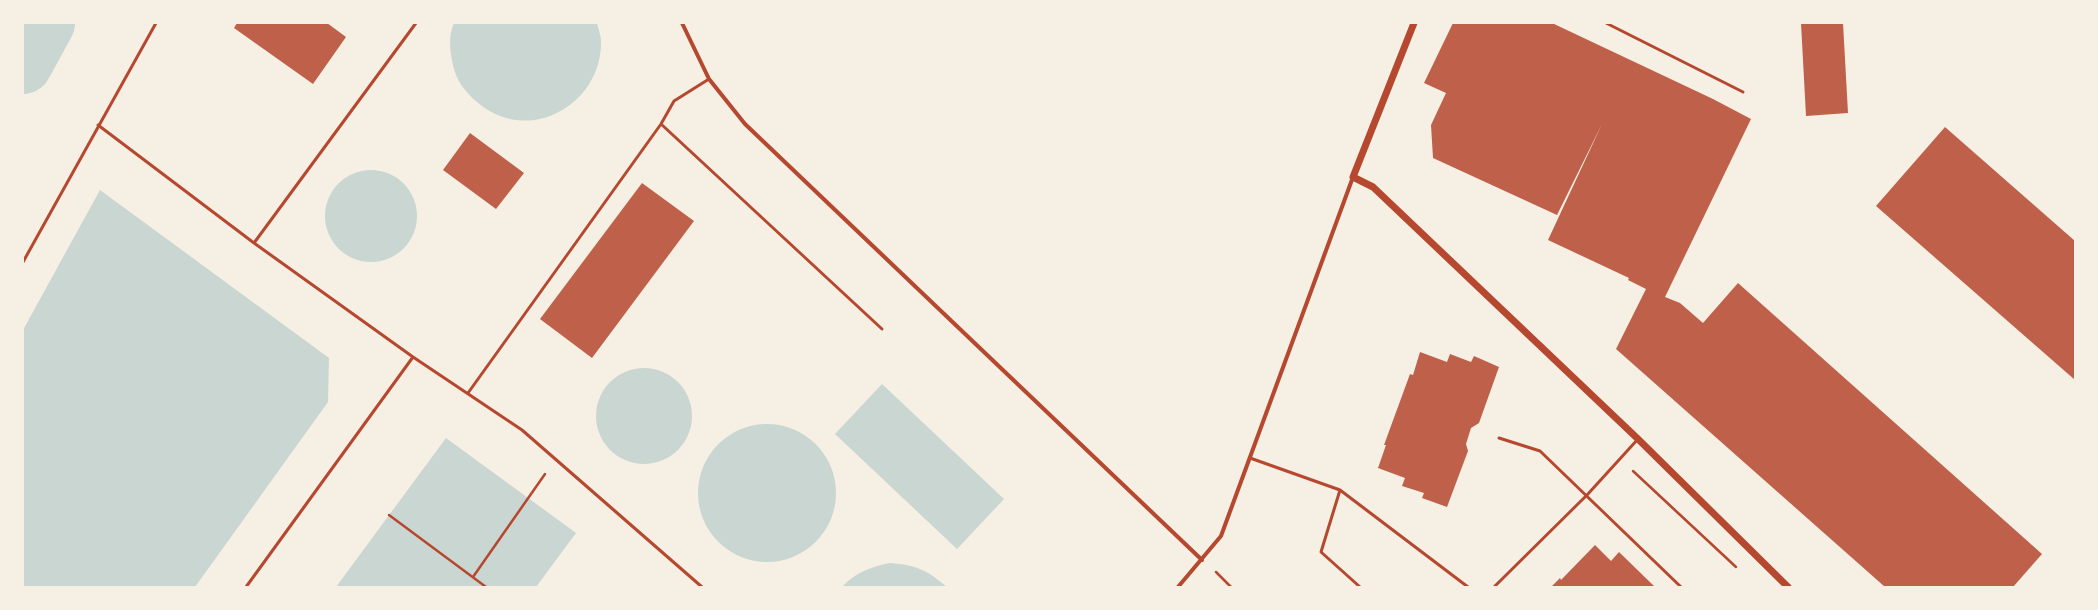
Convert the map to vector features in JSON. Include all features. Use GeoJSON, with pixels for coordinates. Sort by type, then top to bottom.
{"type":"FeatureCollection","features":[{"type":"Feature","properties":{"kind":"street"},"geometry":{"type":"LineString","coordinates":[[682,23],[709,80],[745,124],[1202,560]]}},
{"type":"Feature","properties":{"kind":"street"},"geometry":{"type":"LineString","coordinates":[[1178,587],[1221,536],[1353,177],[1414,23]]}},
{"type":"Feature","properties":{"kind":"street"},"geometry":{"type":"LineString","coordinates":[[1353,177],[1373,187],[1638,439],[1788,587]]}},
{"type":"Feature","properties":{"kind":"lane"},"geometry":{"type":"LineString","coordinates":[[23,262],[156,23]]}},
{"type":"Feature","properties":{"kind":"lane"},"geometry":{"type":"LineString","coordinates":[[254,243],[416,23]]}},
{"type":"Feature","properties":{"kind":"lane"},"geometry":{"type":"LineString","coordinates":[[1606,23],[1743,92]]}},
{"type":"Feature","properties":{"kind":"lane"},"geometry":{"type":"LineString","coordinates":[[468,393],[661,124],[674,101],[709,80]]}},
{"type":"Feature","properties":{"kind":"lane"},"geometry":{"type":"LineString","coordinates":[[661,124],[882,329]]}},
{"type":"Feature","properties":{"kind":"lane"},"geometry":{"type":"LineString","coordinates":[[98,125],[254,243],[413,357],[522,430],[702,587]]}},
{"type":"Feature","properties":{"kind":"lane"},"geometry":{"type":"LineString","coordinates":[[246,587],[413,357]]}},
{"type":"Feature","properties":{"kind":"lane"},"geometry":{"type":"LineString","coordinates":[[1499,438],[1540,451],[1681,587]]}},
{"type":"Feature","properties":{"kind":"lane"},"geometry":{"type":"LineString","coordinates":[[1494,587],[1587,495],[1638,439]]}},
{"type":"Feature","properties":{"kind":"lane"},"geometry":{"type":"LineString","coordinates":[[1250,458],[1340,490],[1468,587]]}},
{"type":"Feature","properties":{"kind":"lane"},"geometry":{"type":"LineString","coordinates":[[1340,490],[1321,552],[1360,587]]}},
{"type":"Feature","properties":{"kind":"path"},"geometry":{"type":"LineString","coordinates":[[1622,458],[1740,571]]}},
{"type":"Feature","properties":{"kind":"path"},"geometry":{"type":"LineString","coordinates":[[473,577],[555,459]]}},
{"type":"Feature","properties":{"kind":"path"},"geometry":{"type":"LineString","coordinates":[[389,515],[486,587]]}},
{"type":"Feature","properties":{"kind":"shaded area"},"geometry":{"type":"Polygon","coordinates":[[[454,23],[597,23],[601,36],[598,64],[589,84],[575,100],[558,112],[538,119],[518,120],[497,115],[477,102],[465,90],[456,76],[450,49],[451,33],[454,23]]]}},
{"type":"Feature","properties":{"kind":"shaded area"},"geometry":{"type":"Polygon","coordinates":[[[371,170],[388,174],[403,184],[413,199],[417,216],[413,233],[403,248],[388,258],[371,262],[354,258],[339,248],[329,233],[325,216],[329,199],[339,184],[354,174],[371,170]]]}},
{"type":"Feature","properties":{"kind":"shaded area"},"geometry":{"type":"Polygon","coordinates":[[[100,190],[329,358],[328,402],[195,587],[23,587],[23,330],[100,190]]]}},
{"type":"Feature","properties":{"kind":"shaded area"},"geometry":{"type":"Polygon","coordinates":[[[644,368],[662,372],[671,376],[678,382],[684,389],[688,398],[692,416],[688,434],[684,443],[678,450],[671,456],[662,460],[644,464],[626,460],[617,456],[610,450],[604,443],[600,434],[596,416],[600,398],[604,389],[610,382],[617,376],[626,372],[644,368]]]}},
{"type":"Feature","properties":{"kind":"shaded area"},"geometry":{"type":"Polygon","coordinates":[[[882,384],[1004,499],[957,549],[835,434],[882,384]]]}},
{"type":"Feature","properties":{"kind":"shaded area"},"geometry":{"type":"Polygon","coordinates":[[[767,424],[793,429],[816,444],[831,467],[836,493],[831,519],[816,542],[793,557],[767,562],[741,557],[718,542],[703,519],[698,493],[703,467],[718,444],[741,429],[767,424]]]}},
{"type":"Feature","properties":{"kind":"shaded area"},"geometry":{"type":"Polygon","coordinates":[[[446,438],[576,533],[536,587],[336,587],[446,438]]]}},
{"type":"Feature","properties":{"kind":"shaded area"},"geometry":{"type":"Polygon","coordinates":[[[890,563],[907,565],[921,569],[947,587],[842,587],[853,577],[864,571],[876,566],[890,563]]]}},
{"type":"Feature","properties":{"kind":"building"},"geometry":{"type":"Polygon","coordinates":[[[237,23],[327,23],[346,37],[313,84],[234,28],[237,23]]]}},
{"type":"Feature","properties":{"kind":"building"},"geometry":{"type":"Polygon","coordinates":[[[1453,23],[1552,23],[1713,99],[1751,119],[1665,297],[1680,303],[1703,323],[1738,283],[2042,554],[2013,587],[1885,587],[1616,349],[1646,289],[1628,280],[1629,278],[1548,240],[1602,124],[1557,215],[1433,158],[1431,125],[1446,93],[1424,83],[1453,23]]]}},
{"type":"Feature","properties":{"kind":"building"},"geometry":{"type":"Polygon","coordinates":[[[1801,23],[1843,23],[1848,113],[1806,116],[1801,23]]]}},
{"type":"Feature","properties":{"kind":"building"},"geometry":{"type":"Polygon","coordinates":[[[1945,127],[2075,241],[2075,380],[1876,206],[1945,127]]]}},
{"type":"Feature","properties":{"kind":"building"},"geometry":{"type":"Polygon","coordinates":[[[470,133],[524,173],[496,209],[443,170],[470,133]]]}},
{"type":"Feature","properties":{"kind":"building"},"geometry":{"type":"Polygon","coordinates":[[[642,183],[694,221],[592,358],[540,319],[642,183]]]}},
{"type":"Feature","properties":{"kind":"building"},"geometry":{"type":"Polygon","coordinates":[[[1420,352],[1447,362],[1450,354],[1471,362],[1474,356],[1499,367],[1479,423],[1471,428],[1466,444],[1468,451],[1447,507],[1422,498],[1424,493],[1402,486],[1405,478],[1378,468],[1386,445],[1384,445],[1410,374],[1413,375],[1420,352]]]}},
{"type":"Feature","properties":{"kind":"building"},"geometry":{"type":"Polygon","coordinates":[[[1595,545],[1611,561],[1619,552],[1655,587],[1551,587],[1560,578],[1561,580],[1595,545]]]}},
{"type":"Feature","properties":{"kind":"waterway"},"geometry":{"type":"LineString","coordinates":[[23,65],[46,23]]}}]}
